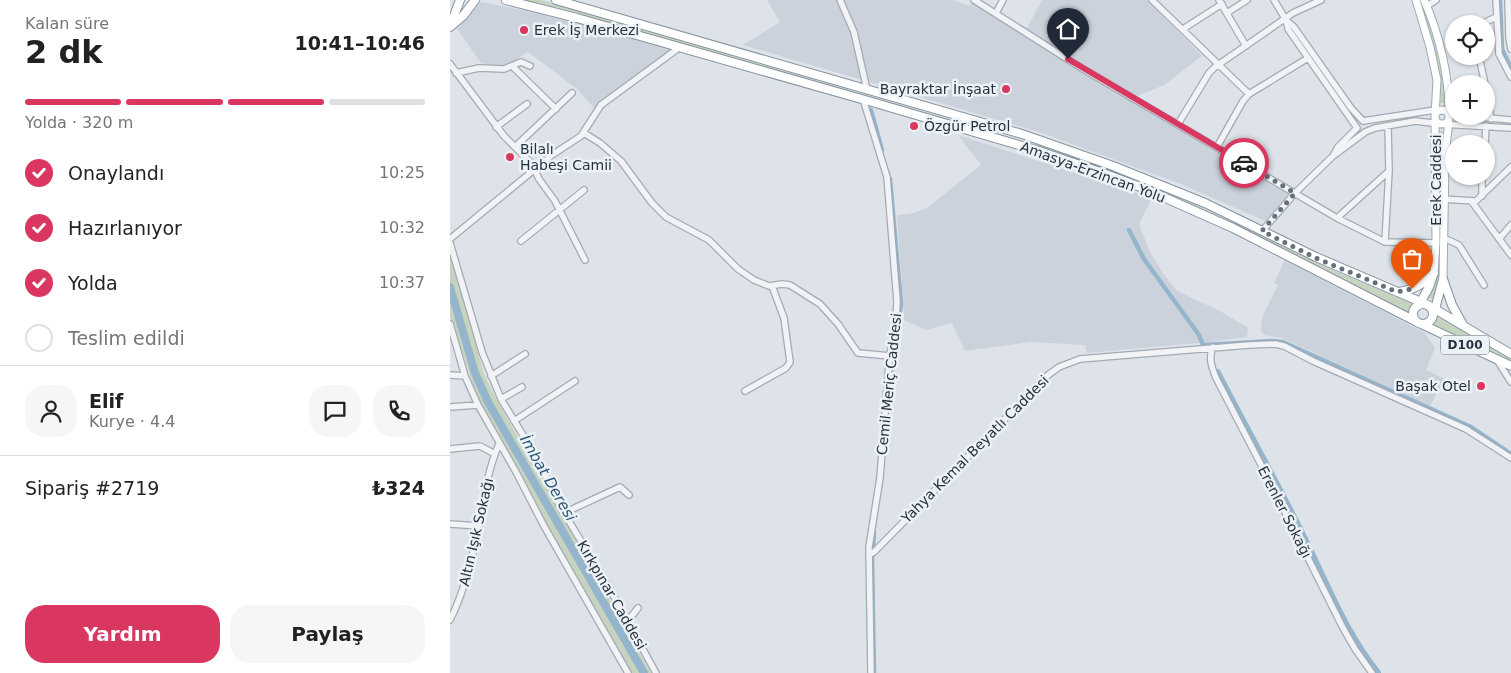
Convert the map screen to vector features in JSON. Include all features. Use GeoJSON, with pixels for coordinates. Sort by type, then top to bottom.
{"type":"FeatureCollection","features":[{"type":"Feature","properties":{"kind":"highway"},"geometry":{"type":"LineString","coordinates":[[450,27],[460,0]]}},
{"type":"Feature","properties":{"kind":"highway"},"geometry":{"type":"LineString","coordinates":[[450,27],[463,16],[475,0]]}},
{"type":"Feature","properties":{"kind":"highway","name":"Amasya-Erzincan Yolu"},"geometry":{"type":"LineString","coordinates":[[506,0],[680,47],[1036,150],[1143,188],[1233,228],[1419,323],[1511,366]]}},
{"type":"Feature","properties":{"kind":"highway","name":"Amasya-Erzincan Yolu"},"geometry":{"type":"LineString","coordinates":[[556,0],[1022,134],[1082,154],[1190,196],[1316,258],[1397,292],[1465,327],[1511,354]]}},
{"type":"Feature","properties":{"kind":"highway"},"geometry":{"type":"LineString","coordinates":[[1427,308],[1429,287],[1434,273]]}},
{"type":"Feature","properties":{"kind":"highway"},"geometry":{"type":"LineString","coordinates":[[1397,292],[1416,287],[1434,273]]}},
{"type":"Feature","properties":{"kind":"highway"},"geometry":{"type":"LineString","coordinates":[[1419,323],[1413,316],[1414,309],[1427,308],[1441,290],[1443,279]]}},
{"type":"Feature","properties":{"kind":"highway"},"geometry":{"type":"LineString","coordinates":[[1443,279],[1452,305],[1465,327]]}},
{"type":"Feature","properties":{"kind":"highway","name":"D100"},"geometry":{"type":"LineString","coordinates":[[1419,323],[1426,324],[1427,308]]}},
{"type":"Feature","properties":{"kind":"main road","name":"Erek Caddesi"},"geometry":{"type":"LineString","coordinates":[[1416,0],[1435,65],[1446,147],[1434,273]]}},
{"type":"Feature","properties":{"kind":"main road","name":"Erek Caddesi"},"geometry":{"type":"LineString","coordinates":[[1425,3],[1436,32],[1443,65],[1440,199],[1444,238],[1443,279]]}},
{"type":"Feature","properties":{"kind":"street"},"geometry":{"type":"LineString","coordinates":[[840,0],[854,32],[867,90]]}},
{"type":"Feature","properties":{"kind":"street"},"geometry":{"type":"LineString","coordinates":[[974,0],[1083,69],[1337,218],[1385,242],[1436,244]]}},
{"type":"Feature","properties":{"kind":"street"},"geometry":{"type":"LineString","coordinates":[[996,14],[1003,0]]}},
{"type":"Feature","properties":{"kind":"street"},"geometry":{"type":"LineString","coordinates":[[1152,0],[1248,94]]}},
{"type":"Feature","properties":{"kind":"street"},"geometry":{"type":"LineString","coordinates":[[1227,13],[1247,0]]}},
{"type":"Feature","properties":{"kind":"street"},"geometry":{"type":"LineString","coordinates":[[1274,0],[1286,20],[1288,28],[1308,58],[1359,131],[1365,132]]}},
{"type":"Feature","properties":{"kind":"street"},"geometry":{"type":"LineString","coordinates":[[1178,124],[1210,73],[1219,64],[1297,11],[1321,0]]}},
{"type":"Feature","properties":{"kind":"street"},"geometry":{"type":"LineString","coordinates":[[1425,3],[1436,0]]}},
{"type":"Feature","properties":{"kind":"street"},"geometry":{"type":"LineString","coordinates":[[1496,0],[1499,54],[1511,76]]}},
{"type":"Feature","properties":{"kind":"street"},"geometry":{"type":"LineString","coordinates":[[1508,0],[1511,46]]}},
{"type":"Feature","properties":{"kind":"street"},"geometry":{"type":"LineString","coordinates":[[1183,29],[1221,2],[1246,46]]}},
{"type":"Feature","properties":{"kind":"street"},"geometry":{"type":"LineString","coordinates":[[1286,20],[1294,27],[1345,100],[1368,126],[1365,132]]}},
{"type":"Feature","properties":{"kind":"street"},"geometry":{"type":"LineString","coordinates":[[450,239],[562,147],[584,133],[601,105],[680,47]]}},
{"type":"Feature","properties":{"kind":"street"},"geometry":{"type":"LineString","coordinates":[[1217,147],[1248,94],[1308,58]]}},
{"type":"Feature","properties":{"kind":"street"},"geometry":{"type":"LineString","coordinates":[[456,73],[473,68],[501,69],[521,62],[530,66]]}},
{"type":"Feature","properties":{"kind":"street"},"geometry":{"type":"LineString","coordinates":[[450,64],[496,127],[529,161],[559,210],[585,260]]}},
{"type":"Feature","properties":{"kind":"street"},"geometry":{"type":"LineString","coordinates":[[512,66],[556,109]]}},
{"type":"Feature","properties":{"kind":"street"},"geometry":{"type":"LineString","coordinates":[[517,145],[572,93]]}},
{"type":"Feature","properties":{"kind":"street","name":"Cemil Meriç Caddesi"},"geometry":{"type":"LineString","coordinates":[[863,99],[889,190],[897,301],[890,356],[881,464],[869,555],[870,673]]}},
{"type":"Feature","properties":{"kind":"street"},"geometry":{"type":"LineString","coordinates":[[496,127],[527,104]]}},
{"type":"Feature","properties":{"kind":"street"},"geometry":{"type":"LineString","coordinates":[[1262,231],[1295,193],[1333,156],[1365,132],[1375,128],[1443,117]]}},
{"type":"Feature","properties":{"kind":"street"},"geometry":{"type":"LineString","coordinates":[[1333,156],[1338,147],[1357,128],[1358,124],[1363,121],[1443,117],[1486,126],[1511,128]]}},
{"type":"Feature","properties":{"kind":"street"},"geometry":{"type":"LineString","coordinates":[[1495,119],[1511,120]]}},
{"type":"Feature","properties":{"kind":"street"},"geometry":{"type":"LineString","coordinates":[[1385,242],[1389,171],[1388,126]]}},
{"type":"Feature","properties":{"kind":"street"},"geometry":{"type":"LineString","coordinates":[[1486,126],[1486,135]]}},
{"type":"Feature","properties":{"kind":"street"},"geometry":{"type":"LineString","coordinates":[[584,133],[597,140],[621,161],[652,203],[666,217],[710,240],[731,262],[749,277],[772,286],[782,284],[790,286],[820,304],[838,324],[858,354],[890,356]]}},
{"type":"Feature","properties":{"kind":"street"},"geometry":{"type":"LineString","coordinates":[[1440,199],[1476,202],[1511,167]]}},
{"type":"Feature","properties":{"kind":"street"},"geometry":{"type":"LineString","coordinates":[[1337,218],[1389,171]]}},
{"type":"Feature","properties":{"kind":"street"},"geometry":{"type":"LineString","coordinates":[[1482,185],[1482,196]]}},
{"type":"Feature","properties":{"kind":"street"},"geometry":{"type":"LineString","coordinates":[[521,241],[584,190]]}},
{"type":"Feature","properties":{"kind":"street"},"geometry":{"type":"LineString","coordinates":[[1472,202],[1511,255]]}},
{"type":"Feature","properties":{"kind":"street"},"geometry":{"type":"LineString","coordinates":[[1499,239],[1511,225]]}},
{"type":"Feature","properties":{"kind":"street"},"geometry":{"type":"LineString","coordinates":[[1444,238],[1459,245],[1484,285]]}},
{"type":"Feature","properties":{"kind":"street","name":"Kırkpınar Caddesi"},"geometry":{"type":"LineString","coordinates":[[450,243],[491,376],[501,399],[540,463],[564,513],[656,673]]}},
{"type":"Feature","properties":{"kind":"street"},"geometry":{"type":"LineString","coordinates":[[744,391],[786,368],[790,362],[784,318],[772,286]]}},
{"type":"Feature","properties":{"kind":"street","name":"Kırkpınar Caddesi"},"geometry":{"type":"LineString","coordinates":[[450,324],[465,376],[478,405],[544,526],[628,673]]}},
{"type":"Feature","properties":{"kind":"street","name":"Yahya Kemal Beyatlı Caddesi"},"geometry":{"type":"LineString","coordinates":[[869,555],[1036,386],[1059,367],[1074,360],[1258,344],[1284,346],[1313,361],[1466,429],[1511,458]]}},
{"type":"Feature","properties":{"kind":"street","name":"Erenler Sokağı"},"geometry":{"type":"LineString","coordinates":[[1213,347],[1211,362],[1216,378],[1343,628],[1372,673]]}},
{"type":"Feature","properties":{"kind":"street"},"geometry":{"type":"LineString","coordinates":[[450,351],[459,353]]}},
{"type":"Feature","properties":{"kind":"street"},"geometry":{"type":"LineString","coordinates":[[491,376],[525,354]]}},
{"type":"Feature","properties":{"kind":"street"},"geometry":{"type":"LineString","coordinates":[[1497,360],[1511,382]]}},
{"type":"Feature","properties":{"kind":"street"},"geometry":{"type":"LineString","coordinates":[[450,375],[465,376]]}},
{"type":"Feature","properties":{"kind":"street"},"geometry":{"type":"LineString","coordinates":[[514,421],[575,381]]}},
{"type":"Feature","properties":{"kind":"street"},"geometry":{"type":"LineString","coordinates":[[501,399],[522,387]]}},
{"type":"Feature","properties":{"kind":"street"},"geometry":{"type":"LineString","coordinates":[[450,408],[478,405]]}},
{"type":"Feature","properties":{"kind":"street","name":"Altın Işık Sokağı"},"geometry":{"type":"LineString","coordinates":[[450,620],[467,579],[495,454],[500,444]]}},
{"type":"Feature","properties":{"kind":"street"},"geometry":{"type":"LineString","coordinates":[[450,449],[480,446],[495,454]]}},
{"type":"Feature","properties":{"kind":"street"},"geometry":{"type":"LineString","coordinates":[[564,513],[620,487],[629,495]]}},
{"type":"Feature","properties":{"kind":"street"},"geometry":{"type":"LineString","coordinates":[[450,524],[479,526]]}},
{"type":"Feature","properties":{"kind":"street"},"geometry":{"type":"LineString","coordinates":[[627,622],[638,608]]}},
{"type":"Feature","properties":{"kind":"shaded area"},"geometry":{"type":"Polygon","coordinates":[[[767,0],[954,0],[969,6],[972,3],[1027,28],[1042,0],[1147,0],[1202,56],[1164,85],[1130,99],[1291,194],[1265,221],[1181,184],[1039,132],[743,45],[780,22],[767,0]]]}},
{"type":"Feature","properties":{"kind":"shaded area"},"geometry":{"type":"Polygon","coordinates":[[[481,2],[570,19],[676,49],[630,80],[594,108],[577,89],[528,52],[504,67],[481,63],[457,29],[481,2]]]}},
{"type":"Feature","properties":{"kind":"shaded area"},"geometry":{"type":"Polygon","coordinates":[[[958,135],[1152,198],[1139,224],[1149,250],[1165,276],[1177,291],[1220,311],[1248,328],[1247,337],[1087,353],[1085,345],[1031,342],[965,351],[952,323],[926,330],[904,320],[897,215],[914,213],[928,207],[981,165],[958,135]]]}},
{"type":"Feature","properties":{"kind":"shaded area"},"geometry":{"type":"Polygon","coordinates":[[[1285,260],[1425,333],[1435,348],[1426,370],[1445,379],[1430,406],[1282,338],[1264,335],[1261,331],[1262,317],[1278,285],[1274,283],[1285,260]]]}},
{"type":"Feature","properties":{"kind":"green space"},"geometry":{"type":"Polygon","coordinates":[[[521,0],[541,0],[1051,149],[1124,174],[1188,201],[1337,272],[1414,304],[1410,314],[1246,231],[1162,193],[1077,160],[591,18],[521,0]]]}},
{"type":"Feature","properties":{"kind":"green space"},"geometry":{"type":"Polygon","coordinates":[[[1418,0],[1420,0],[1425,12],[1433,37],[1442,77],[1445,103],[1440,103],[1438,63],[1418,0]]]}},
{"type":"Feature","properties":{"kind":"green space"},"geometry":{"type":"Polygon","coordinates":[[[1438,131],[1444,131],[1441,193],[1439,182],[1438,131]]]}},
{"type":"Feature","properties":{"kind":"green space"},"geometry":{"type":"Polygon","coordinates":[[[1439,206],[1441,206],[1441,254],[1440,278],[1436,301],[1427,297],[1431,289],[1439,206]]]}},
{"type":"Feature","properties":{"kind":"green space"},"geometry":{"type":"Polygon","coordinates":[[[450,253],[484,374],[493,393],[651,673],[631,673],[480,405],[450,316],[450,253]]]}},
{"type":"Feature","properties":{"kind":"green space"},"geometry":{"type":"Polygon","coordinates":[[[1437,316],[1511,358],[1511,362],[1432,326],[1437,316]]]}},
{"type":"Feature","properties":{"kind":"waterway"},"geometry":{"type":"LineString","coordinates":[[1500,0],[1502,49],[1511,68]]}},
{"type":"Feature","properties":{"kind":"waterway"},"geometry":{"type":"LineString","coordinates":[[871,110],[882,150]]}},
{"type":"Feature","properties":{"kind":"waterway"},"geometry":{"type":"LineString","coordinates":[[890,179],[901,304],[890,380]]}},
{"type":"Feature","properties":{"kind":"waterway"},"geometry":{"type":"LineString","coordinates":[[1129,230],[1144,259],[1199,335],[1203,345],[1283,342],[1471,427],[1511,454]]}},
{"type":"Feature","properties":{"kind":"waterway","name":"İmbat Deresi"},"geometry":{"type":"LineString","coordinates":[[450,287],[475,373],[488,402],[644,673]]}},
{"type":"Feature","properties":{"kind":"waterway"},"geometry":{"type":"LineString","coordinates":[[1217,373],[1292,515],[1354,640],[1377,673]]}},
{"type":"Feature","properties":{"kind":"waterway"},"geometry":{"type":"LineString","coordinates":[[873,549],[874,532]]}},
{"type":"Feature","properties":{"kind":"waterway"},"geometry":{"type":"LineString","coordinates":[[872,557],[874,673]]}},
{"type":"Feature","properties":{"kind":"way so far"},"geometry":{"type":"LineString","coordinates":[[1244,163],[1295,193],[1262,231],[1316,258],[1397,292],[1412,289]]}},
{"type":"Feature","properties":{"kind":"place","name":"Erek İş Merkezi"},"geometry":{"type":"Point","coordinates":[524,30]}},
{"type":"Feature","properties":{"kind":"place","name":"Bayraktar İnşaat"},"geometry":{"type":"Point","coordinates":[1006,89]}},
{"type":"Feature","properties":{"kind":"place","name":"Özgür Petrol"},"geometry":{"type":"Point","coordinates":[914,126]}},
{"type":"Feature","properties":{"kind":"place","name":"Bilalı Habeşi Camii"},"geometry":{"type":"Point","coordinates":[510,157]}},
{"type":"Feature","properties":{"kind":"place","name":"Başak Otel"},"geometry":{"type":"Point","coordinates":[1481,386]}},
{"type":"Feature","properties":{"kind":"route"},"geometry":{"type":"LineString","coordinates":[[1068,59],[1244,163]]}}]}
